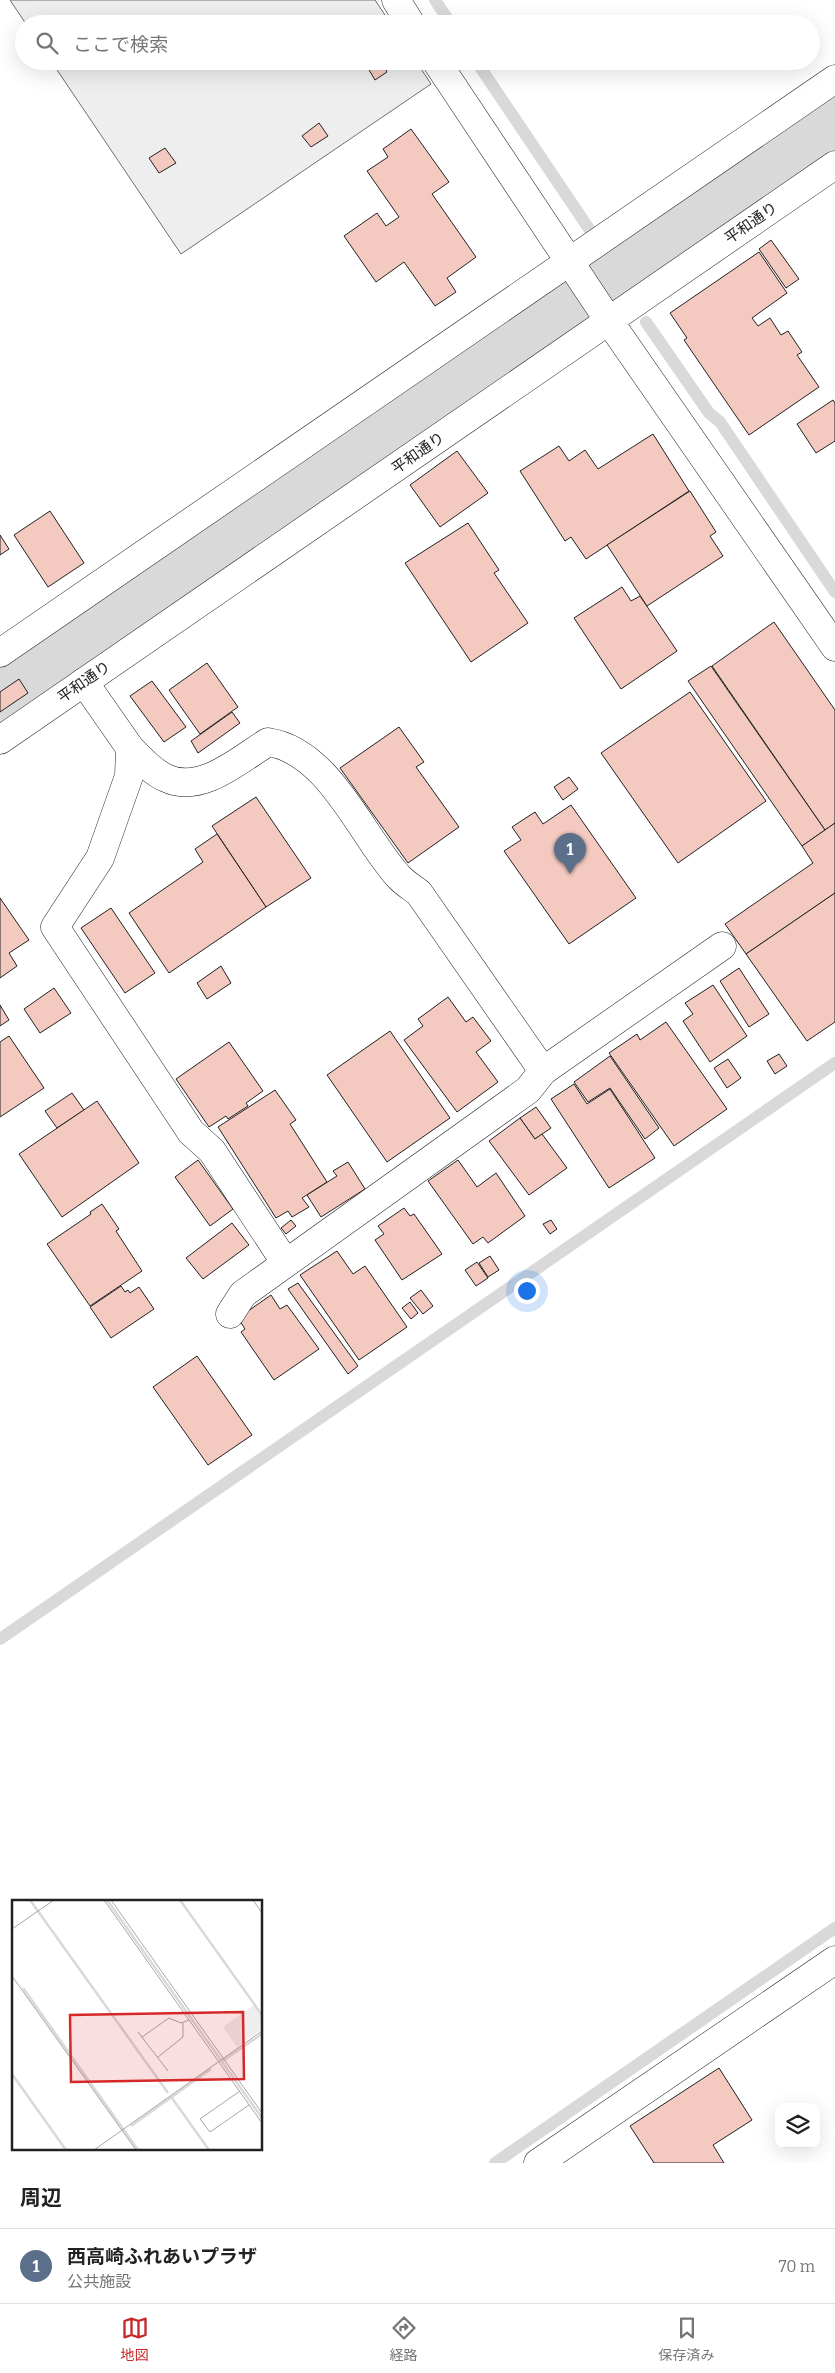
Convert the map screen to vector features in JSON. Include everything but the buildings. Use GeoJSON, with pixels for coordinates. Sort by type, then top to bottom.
{"type":"FeatureCollection","features":[{"type":"Feature","properties":{"kind":"street"},"geometry":{"type":"LineString","coordinates":[[396,0],[405,15]]}},
{"type":"Feature","properties":{"kind":"street"},"geometry":{"type":"LineString","coordinates":[[443,70],[586,253],[605,315],[835,647]]}},
{"type":"Feature","properties":{"kind":"street"},"geometry":{"type":"LineString","coordinates":[[0,653],[586,253],[835,79]]}},
{"type":"Feature","properties":{"kind":"street","name":"平和通り"},"geometry":{"type":"LineString","coordinates":[[0,740],[605,315],[835,165]]}},
{"type":"Feature","properties":{"kind":"street"},"geometry":{"type":"LineString","coordinates":[[84,682],[130,748],[148,766],[167,779],[188,783],[209,778],[268,742],[286,744],[305,758],[332,783],[399,877],[420,893],[542,1071]]}},
{"type":"Feature","properties":{"kind":"street"},"geometry":{"type":"LineString","coordinates":[[130,748],[129,776],[100,858],[55,927],[191,1132],[212,1151],[285,1262]]}},
{"type":"Feature","properties":{"kind":"street"},"geometry":{"type":"LineString","coordinates":[[230,1314],[243,1294],[285,1262],[520,1096],[528,1090],[542,1071],[722,946]]}},
{"type":"Feature","properties":{"kind":"street"},"geometry":{"type":"LineString","coordinates":[[538,2163],[835,1960]]}},
{"type":"Feature","properties":{"kind":"shaded area"},"geometry":{"type":"Polygon","coordinates":[[[10,0],[375,0],[385,15],[20,15],[10,0]]]}},
{"type":"Feature","properties":{"kind":"shaded area"},"geometry":{"type":"Polygon","coordinates":[[[57,70],[422,70],[431,84],[181,254],[57,70]]]}},
{"type":"Feature","properties":{"kind":"waterway"},"geometry":{"type":"LineString","coordinates":[[435,0],[445,15]]}},
{"type":"Feature","properties":{"kind":"waterway"},"geometry":{"type":"LineString","coordinates":[[482,70],[606,254],[613,274],[625,291]]}},
{"type":"Feature","properties":{"kind":"waterway"},"geometry":{"type":"LineString","coordinates":[[0,697],[835,122]]}},
{"type":"Feature","properties":{"kind":"waterway"},"geometry":{"type":"LineString","coordinates":[[646,322],[709,413],[720,422],[835,592]]}},
{"type":"Feature","properties":{"kind":"waterway"},"geometry":{"type":"LineString","coordinates":[[0,1639],[835,1063]]}},
{"type":"Feature","properties":{"kind":"waterway"},"geometry":{"type":"LineString","coordinates":[[495,2163],[835,1928]]}},
{"type":"Feature","properties":{"kind":"place","name":"西高崎ふれあいプラザ"},"geometry":{"type":"Point","coordinates":[570,874]}}]}
